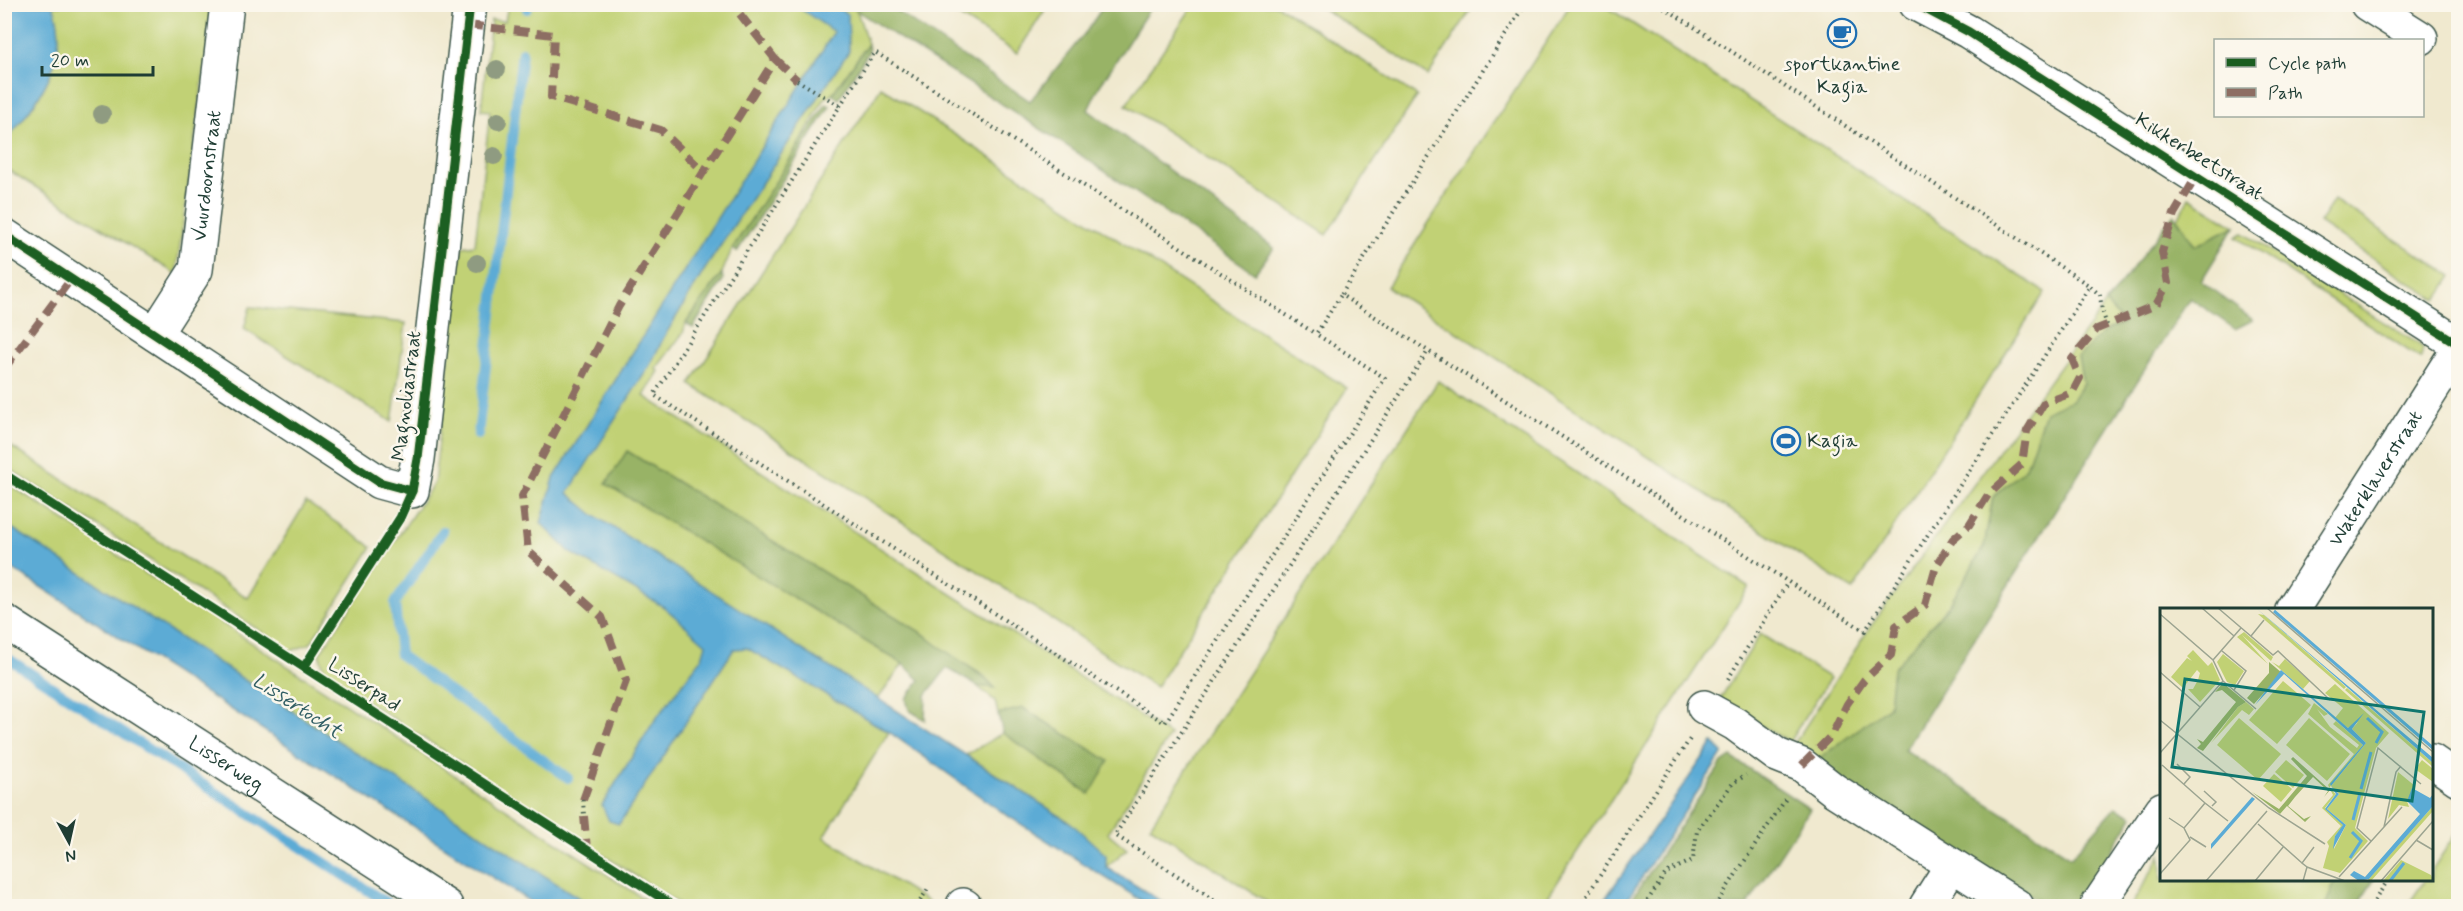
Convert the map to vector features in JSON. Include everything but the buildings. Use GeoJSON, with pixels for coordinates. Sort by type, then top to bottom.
{"type":"FeatureCollection","features":[{"type":"Feature","properties":{"kind":"street","name":"Vuurdoornstraat"},"geometry":{"type":"LineString","coordinates":[[155,334],[196,270],[228,4]]}},
{"type":"Feature","properties":{"kind":"street","name":"Magnoliastraat"},"geometry":{"type":"LineString","coordinates":[[4,235],[379,482],[412,491],[418,459],[470,4]]}},
{"type":"Feature","properties":{"kind":"street","name":"Kikkerbeetstraat"},"geometry":{"type":"LineString","coordinates":[[1916,4],[1969,32],[2458,344]]}},
{"type":"Feature","properties":{"kind":"street"},"geometry":{"type":"LineString","coordinates":[[2367,4],[2421,38]]}},
{"type":"Feature","properties":{"kind":"street","name":"Waterklaverstraat"},"geometry":{"type":"LineString","coordinates":[[2293,608],[2458,349]]}},
{"type":"Feature","properties":{"kind":"street","name":"Lisserweg"},"geometry":{"type":"LineString","coordinates":[[4,621],[446,906]]}},
{"type":"Feature","properties":{"kind":"street"},"geometry":{"type":"LineString","coordinates":[[1706,708],[1735,724],[2017,906]]}},
{"type":"Feature","properties":{"kind":"street"},"geometry":{"type":"LineString","coordinates":[[2433,762],[2458,778]]}},
{"type":"Feature","properties":{"kind":"street"},"geometry":{"type":"LineString","coordinates":[[2097,906],[2160,812]]}},
{"type":"Feature","properties":{"kind":"street"},"geometry":{"type":"LineString","coordinates":[[1926,906],[1952,866]]}},
{"type":"Feature","properties":{"kind":"path"},"geometry":{"type":"LineString","coordinates":[[1316,334],[1525,4]]}},
{"type":"Feature","properties":{"kind":"path"},"geometry":{"type":"LineString","coordinates":[[1659,4],[2090,286],[2100,295],[2107,325]]}},
{"type":"Feature","properties":{"kind":"path"},"geometry":{"type":"LineString","coordinates":[[875,52],[1316,334],[1385,378],[1165,723],[654,395],[875,52]]}},
{"type":"Feature","properties":{"kind":"path"},"geometry":{"type":"LineString","coordinates":[[797,80],[840,106]]}},
{"type":"Feature","properties":{"kind":"path"},"geometry":{"type":"LineString","coordinates":[[1341,295],[1865,631],[2090,286]]}},
{"type":"Feature","properties":{"kind":"path"},"geometry":{"type":"LineString","coordinates":[[1224,906],[1114,835],[1428,351]]}},
{"type":"Feature","properties":{"kind":"path"},"geometry":{"type":"LineString","coordinates":[[1580,906],[1788,582]]}},
{"type":"Feature","properties":{"kind":"path"},"geometry":{"type":"LineString","coordinates":[[1644,906],[1666,873],[1693,860],[1697,831],[1733,783],[1789,760],[1786,800],[1714,906]]}},
{"type":"Feature","properties":{"kind":"path"},"geometry":{"type":"LineString","coordinates":[[583,800],[584,816]]}},
{"type":"Feature","properties":{"kind":"path"},"geometry":{"type":"LineString","coordinates":[[2371,906],[2387,881]]}},
{"type":"Feature","properties":{"kind":"path"},"geometry":{"type":"LineString","coordinates":[[916,906],[929,887]]}},
{"type":"Feature","properties":{"kind":"green space"},"geometry":{"type":"Polygon","coordinates":[[[795,4],[834,32],[554,478],[541,523],[570,552],[664,607],[707,644],[702,658],[655,720],[602,805],[619,824],[734,649],[747,648],[889,732],[824,837],[935,906],[682,906],[326,675],[319,654],[434,483],[462,247],[475,245],[490,111],[481,110],[491,20],[505,21],[508,5],[795,4]]]}},
{"type":"Feature","properties":{"kind":"green space"},"geometry":{"type":"Polygon","coordinates":[[[1194,4],[1277,5],[1417,96],[1327,235],[1126,105],[1194,4]]]}},
{"type":"Feature","properties":{"kind":"green space"},"geometry":{"type":"Polygon","coordinates":[[[53,5],[211,5],[208,43],[176,274],[5,168],[4,140],[40,95],[55,60],[58,24],[53,5]]]}},
{"type":"Feature","properties":{"kind":"green space"},"geometry":{"type":"Polygon","coordinates":[[[831,5],[851,5],[857,11],[868,44],[832,94],[824,99],[788,163],[732,249],[722,273],[686,323],[683,333],[656,369],[659,371],[644,396],[1170,735],[1108,833],[1127,849],[1106,867],[1071,823],[966,755],[1003,733],[1089,794],[1024,708],[998,714],[995,701],[977,686],[994,687],[983,675],[942,651],[925,635],[627,451],[607,484],[903,664],[878,699],[595,516],[567,493],[650,365],[705,269],[849,51],[848,15],[831,5]]]}},
{"type":"Feature","properties":{"kind":"green space"},"geometry":{"type":"Polygon","coordinates":[[[851,5],[889,5],[1030,101],[1089,28],[1104,5],[1152,5],[1099,87],[1088,110],[1274,248],[1255,273],[1067,146],[851,5]]]}},
{"type":"Feature","properties":{"kind":"green space"},"geometry":{"type":"Polygon","coordinates":[[[941,5],[1048,5],[1017,53],[941,5]]]}},
{"type":"Feature","properties":{"kind":"green space"},"geometry":{"type":"Polygon","coordinates":[[[1317,5],[1474,5],[1428,76],[1317,5]]]}},
{"type":"Feature","properties":{"kind":"green space","name":"Kagia"},"geometry":{"type":"Polygon","coordinates":[[[1570,5],[1604,5],[2045,292],[1853,590],[1387,287],[1570,5]]]}},
{"type":"Feature","properties":{"kind":"green space"},"geometry":{"type":"Polygon","coordinates":[[[868,44],[869,51],[839,99],[832,94],[868,44]]]}},
{"type":"Feature","properties":{"kind":"green space"},"geometry":{"type":"Polygon","coordinates":[[[881,87],[1347,388],[1156,687],[690,384],[881,87]]]}},
{"type":"Feature","properties":{"kind":"green space"},"geometry":{"type":"Polygon","coordinates":[[[826,104],[830,106],[737,252],[732,249],[826,104]]]}},
{"type":"Feature","properties":{"kind":"green space"},"geometry":{"type":"Polygon","coordinates":[[[2189,197],[2235,226],[2195,246],[2178,219],[2189,197]]]}},
{"type":"Feature","properties":{"kind":"green space"},"geometry":{"type":"Polygon","coordinates":[[[2334,200],[2452,276],[2437,300],[2319,223],[2334,200]]]}},
{"type":"Feature","properties":{"kind":"green space"},"geometry":{"type":"Polygon","coordinates":[[[2174,214],[2195,246],[2235,226],[2201,281],[2253,320],[2235,329],[2190,298],[1904,750],[2071,857],[2116,807],[2133,816],[2078,906],[2047,906],[1811,765],[1889,706],[1893,669],[1949,605],[1984,547],[1993,497],[2026,468],[2045,412],[2072,400],[2083,383],[2078,357],[2102,333],[2123,323],[2106,303],[2174,214]]]}},
{"type":"Feature","properties":{"kind":"green space"},"geometry":{"type":"Polygon","coordinates":[[[2243,233],[2423,347],[2421,359],[2236,237],[2243,233]]]}},
{"type":"Feature","properties":{"kind":"green space"},"geometry":{"type":"Polygon","coordinates":[[[722,273],[723,280],[693,328],[686,323],[722,273]]]}},
{"type":"Feature","properties":{"kind":"green space"},"geometry":{"type":"Polygon","coordinates":[[[2106,303],[2123,323],[2102,333],[2083,383],[2072,400],[2045,412],[2026,468],[1993,497],[1984,547],[1949,605],[1893,669],[1889,706],[1811,765],[1790,750],[1868,630],[2106,303]]]}},
{"type":"Feature","properties":{"kind":"green space"},"geometry":{"type":"Polygon","coordinates":[[[250,307],[406,323],[392,422],[244,329],[250,307]]]}},
{"type":"Feature","properties":{"kind":"green space"},"geometry":{"type":"Polygon","coordinates":[[[1438,381],[1749,587],[1542,906],[1273,906],[1150,826],[1438,381]]]}},
{"type":"Feature","properties":{"kind":"green space"},"geometry":{"type":"Polygon","coordinates":[[[4,442],[248,598],[306,502],[372,547],[310,644],[291,651],[5,466],[4,442]]]}},
{"type":"Feature","properties":{"kind":"green space"},"geometry":{"type":"Polygon","coordinates":[[[627,451],[925,635],[995,688],[977,686],[947,668],[926,695],[925,720],[909,710],[906,699],[920,680],[903,664],[606,484],[627,451]]]}},
{"type":"Feature","properties":{"kind":"green space"},"geometry":{"type":"Polygon","coordinates":[[[4,481],[655,906],[591,906],[534,870],[5,524],[4,481]]]}},
{"type":"Feature","properties":{"kind":"green space"},"geometry":{"type":"Polygon","coordinates":[[[1760,634],[1830,678],[1789,742],[1719,701],[1760,634]]]}},
{"type":"Feature","properties":{"kind":"green space"},"geometry":{"type":"Polygon","coordinates":[[[1023,708],[1109,761],[1090,794],[1003,733],[998,714],[1023,708]]]}},
{"type":"Feature","properties":{"kind":"green space"},"geometry":{"type":"Polygon","coordinates":[[[1731,757],[1810,809],[1747,906],[1627,906],[1722,763],[1731,757]]]}},
{"type":"Feature","properties":{"kind":"green space"},"geometry":{"type":"Polygon","coordinates":[[[2458,830],[2458,906],[2407,906],[2424,881],[2433,881],[2433,868],[2458,830]]]}},
{"type":"Feature","properties":{"kind":"green space"},"geometry":{"type":"Polygon","coordinates":[[[2160,857],[2160,881],[2336,881],[2325,906],[2131,906],[2160,857]]]}},
{"type":"Feature","properties":{"kind":"green space"},"geometry":{"type":"Polygon","coordinates":[[[2336,881],[2373,881],[2357,906],[2325,906],[2336,881]]]}},
{"type":"Feature","properties":{"kind":"water"},"geometry":{"type":"Polygon","coordinates":[[[5,4],[53,5],[58,23],[59,41],[56,58],[42,91],[10,135],[4,132],[5,4]]]}},
{"type":"Feature","properties":{"kind":"water"},"geometry":{"type":"Polygon","coordinates":[[[795,5],[831,5],[848,14],[849,51],[705,269],[650,365],[568,493],[595,516],[1071,823],[1106,855],[1106,867],[1169,906],[1150,906],[1005,814],[889,732],[747,648],[734,649],[619,824],[609,821],[602,805],[655,720],[702,658],[706,644],[664,607],[570,552],[541,523],[554,478],[834,32],[795,5]]]}},
{"type":"Feature","properties":{"kind":"water"},"geometry":{"type":"Polygon","coordinates":[[[4,523],[591,906],[537,906],[5,564],[4,523]]]}},
{"type":"Feature","properties":{"kind":"water"},"geometry":{"type":"Polygon","coordinates":[[[1713,743],[1723,753],[1623,906],[1600,906],[1713,743]]]}},
{"type":"Feature","properties":{"kind":"waterway"},"geometry":{"type":"LineString","coordinates":[[527,9],[528,4]]}},
{"type":"Feature","properties":{"kind":"waterway"},"geometry":{"type":"LineString","coordinates":[[478,435],[522,52]]}},
{"type":"Feature","properties":{"kind":"waterway"},"geometry":{"type":"LineString","coordinates":[[443,531],[395,603],[400,655],[568,778]]}},
{"type":"Feature","properties":{"kind":"waterway"},"geometry":{"type":"LineString","coordinates":[[4,656],[392,906]]}},
{"type":"Feature","properties":{"kind":"marked path"},"geometry":{"type":"LineString","coordinates":[[583,800],[626,681],[602,617],[528,551],[522,496],[619,306],[775,59],[732,4]]}},
{"type":"Feature","properties":{"kind":"marked path"},"geometry":{"type":"LineString","coordinates":[[468,25],[554,35],[551,97],[661,130],[704,172]]}},
{"type":"Feature","properties":{"kind":"marked path"},"geometry":{"type":"LineString","coordinates":[[775,59],[797,80]]}},
{"type":"Feature","properties":{"kind":"marked path"},"geometry":{"type":"LineString","coordinates":[[1802,765],[1832,735],[1847,704],[1864,680],[1891,655],[1896,626],[1925,605],[1936,566],[1953,539],[1969,525],[1988,495],[2022,464],[2027,431],[2044,403],[2072,393],[2080,378],[2072,359],[2097,329],[2156,305],[2168,283],[2162,252],[2174,214],[2196,177]]}},
{"type":"Feature","properties":{"kind":"marked path"},"geometry":{"type":"LineString","coordinates":[[4,369],[71,279]]}},
{"type":"Feature","properties":{"kind":"marked path"},"geometry":{"type":"LineString","coordinates":[[584,816],[587,849]]}},
{"type":"Feature","properties":{"kind":"cycle path"},"geometry":{"type":"LineString","coordinates":[[4,235],[379,482],[412,491],[418,459],[470,4]]}},
{"type":"Feature","properties":{"kind":"cycle path"},"geometry":{"type":"LineString","coordinates":[[1916,4],[1969,32],[2458,344]]}},
{"type":"Feature","properties":{"kind":"cycle path","name":"Lisserpad"},"geometry":{"type":"LineString","coordinates":[[4,474],[674,906]]}},
{"type":"Feature","properties":{"kind":"cycle path"},"geometry":{"type":"LineString","coordinates":[[304,667],[400,518],[412,491]]}},
{"type":"Feature","properties":{"kind":"place","name":"sportkantine Kagia"},"geometry":{"type":"Point","coordinates":[1842,33]}},
{"type":"Feature","properties":{"kind":"place","name":"Kagia"},"geometry":{"type":"Point","coordinates":[1786,441]}},
{"type":"Feature","properties":{"kind":"water label","name":"Lissertocht"},"geometry":{"type":"Point","coordinates":[297,706]}}]}
